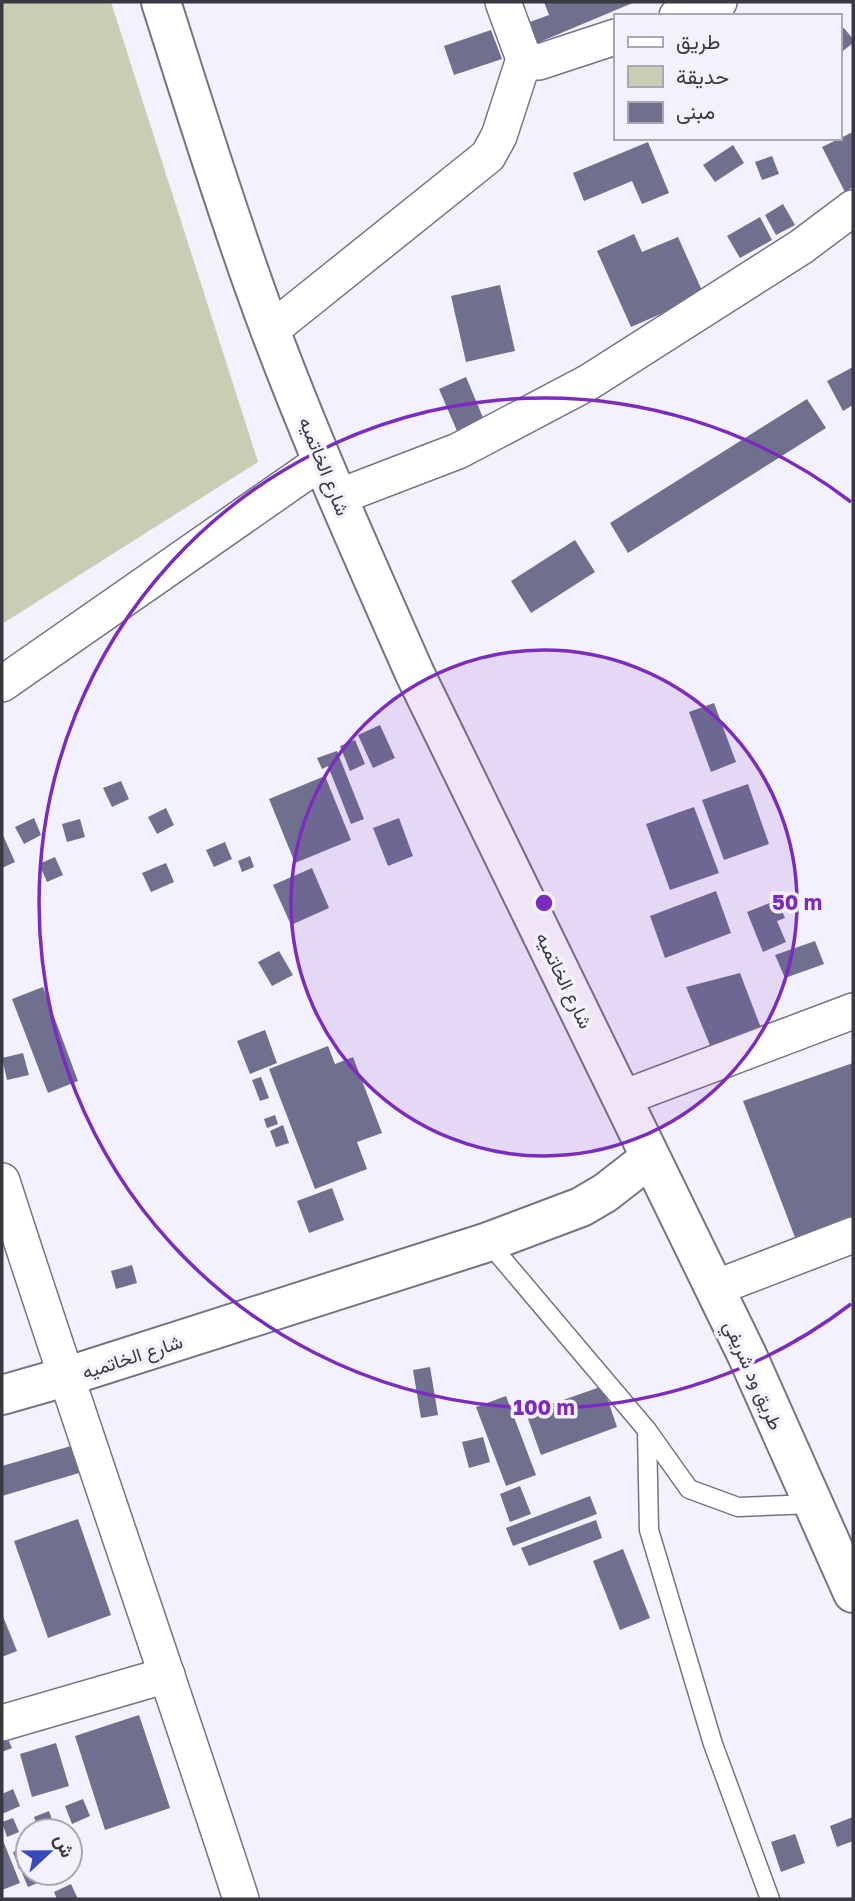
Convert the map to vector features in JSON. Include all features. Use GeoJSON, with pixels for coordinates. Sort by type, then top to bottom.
{"type":"FeatureCollection","features":[{"type":"Feature","properties":{"kind":"main road","name":"شارع الخاتميه"},"geometry":{"type":"LineString","coordinates":[[2,1395],[488,1242],[581,1207],[605,1193],[650,1158],[421,686],[322,461],[249,272],[161,2]]}},
{"type":"Feature","properties":{"kind":"main road","name":"طريق ود شريفي"},"geometry":{"type":"LineString","coordinates":[[650,1158],[715,1288],[853,1593]]}},
{"type":"Feature","properties":{"kind":"street"},"geometry":{"type":"LineString","coordinates":[[271,330],[488,156],[499,136],[524,59],[503,2]]}},
{"type":"Feature","properties":{"kind":"street"},"geometry":{"type":"LineString","coordinates":[[683,14],[719,2]]}},
{"type":"Feature","properties":{"kind":"street"},"geometry":{"type":"LineString","coordinates":[[524,59],[539,62],[614,37]]}},
{"type":"Feature","properties":{"kind":"street"},"geometry":{"type":"LineString","coordinates":[[338,497],[458,451],[589,382],[801,247],[853,208]]}},
{"type":"Feature","properties":{"kind":"street"},"geometry":{"type":"LineString","coordinates":[[2,684],[322,461]]}},
{"type":"Feature","properties":{"kind":"street"},"geometry":{"type":"LineString","coordinates":[[623,1098],[853,1011]]}},
{"type":"Feature","properties":{"kind":"street"},"geometry":{"type":"LineString","coordinates":[[2,1181],[65,1377],[167,1675],[235,1898]]}},
{"type":"Feature","properties":{"kind":"street"},"geometry":{"type":"LineString","coordinates":[[715,1288],[853,1235]]}},
{"type":"Feature","properties":{"kind":"street"},"geometry":{"type":"LineString","coordinates":[[2,1723],[167,1675]]}},
{"type":"Feature","properties":{"kind":"lane"},"geometry":{"type":"LineString","coordinates":[[488,1242],[647,1430],[689,1489],[738,1507],[812,1504]]}},
{"type":"Feature","properties":{"kind":"lane"},"geometry":{"type":"LineString","coordinates":[[647,1430],[649,1530],[713,1744],[770,1899]]}},
{"type":"Feature","properties":{"kind":"green space"},"geometry":{"type":"Polygon","coordinates":[[[2,2],[111,2],[258,462],[2,624],[2,2]]]}},
{"type":"Feature","properties":{"kind":"building"},"geometry":{"type":"Polygon","coordinates":[[[544,2],[635,2],[535,44],[527,23],[549,15],[544,2]]]}},
{"type":"Feature","properties":{"kind":"building"},"geometry":{"type":"Polygon","coordinates":[[[844,28],[853,43],[841,52],[841,30],[844,28]]]}},
{"type":"Feature","properties":{"kind":"building"},"geometry":{"type":"Polygon","coordinates":[[[491,30],[502,59],[454,75],[444,46],[491,30]]]}},
{"type":"Feature","properties":{"kind":"building"},"geometry":{"type":"Polygon","coordinates":[[[853,132],[853,187],[845,192],[822,147],[853,132]]]}},
{"type":"Feature","properties":{"kind":"building"},"geometry":{"type":"Polygon","coordinates":[[[648,142],[669,193],[642,204],[632,181],[584,201],[573,173],[648,142]]]}},
{"type":"Feature","properties":{"kind":"building"},"geometry":{"type":"Polygon","coordinates":[[[733,145],[744,163],[715,182],[703,165],[733,145]]]}},
{"type":"Feature","properties":{"kind":"building"},"geometry":{"type":"Polygon","coordinates":[[[772,156],[779,174],[762,180],[755,162],[772,156]]]}},
{"type":"Feature","properties":{"kind":"building"},"geometry":{"type":"Polygon","coordinates":[[[783,204],[795,225],[776,235],[765,215],[783,204]]]}},
{"type":"Feature","properties":{"kind":"building"},"geometry":{"type":"Polygon","coordinates":[[[760,217],[772,240],[740,258],[727,236],[760,217]]]}},
{"type":"Feature","properties":{"kind":"building"},"geometry":{"type":"Polygon","coordinates":[[[634,234],[642,252],[678,237],[704,295],[631,327],[597,251],[634,234]]]}},
{"type":"Feature","properties":{"kind":"building"},"geometry":{"type":"Polygon","coordinates":[[[500,285],[515,351],[466,362],[451,296],[500,285]]]}},
{"type":"Feature","properties":{"kind":"building"},"geometry":{"type":"Polygon","coordinates":[[[853,367],[853,405],[843,411],[827,381],[853,367]]]}},
{"type":"Feature","properties":{"kind":"building"},"geometry":{"type":"Polygon","coordinates":[[[466,377],[484,420],[457,431],[439,389],[466,377]]]}},
{"type":"Feature","properties":{"kind":"building"},"geometry":{"type":"Polygon","coordinates":[[[807,399],[826,428],[628,553],[610,523],[807,399]]]}},
{"type":"Feature","properties":{"kind":"building"},"geometry":{"type":"Polygon","coordinates":[[[575,540],[595,572],[531,613],[511,581],[575,540]]]}},
{"type":"Feature","properties":{"kind":"building"},"geometry":{"type":"Polygon","coordinates":[[[714,703],[736,762],[711,772],[689,712],[714,703]]]}},
{"type":"Feature","properties":{"kind":"building"},"geometry":{"type":"Polygon","coordinates":[[[380,725],[395,758],[373,768],[358,735],[380,725]]]}},
{"type":"Feature","properties":{"kind":"building"},"geometry":{"type":"Polygon","coordinates":[[[355,740],[365,764],[350,771],[340,746],[355,740]]]}},
{"type":"Feature","properties":{"kind":"building"},"geometry":{"type":"Polygon","coordinates":[[[337,751],[364,819],[351,824],[328,766],[322,769],[317,758],[337,751]]]}},
{"type":"Feature","properties":{"kind":"building"},"geometry":{"type":"Polygon","coordinates":[[[325,776],[351,840],[295,863],[269,799],[325,776]]]}},
{"type":"Feature","properties":{"kind":"building"},"geometry":{"type":"Polygon","coordinates":[[[121,781],[129,799],[112,807],[103,788],[121,781]]]}},
{"type":"Feature","properties":{"kind":"building"},"geometry":{"type":"Polygon","coordinates":[[[748,784],[769,844],[724,860],[702,800],[748,784]]]}},
{"type":"Feature","properties":{"kind":"building"},"geometry":{"type":"Polygon","coordinates":[[[694,807],[719,873],[670,890],[646,824],[694,807]]]}},
{"type":"Feature","properties":{"kind":"building"},"geometry":{"type":"Polygon","coordinates":[[[166,808],[174,825],[157,834],[148,817],[166,808]]]}},
{"type":"Feature","properties":{"kind":"building"},"geometry":{"type":"Polygon","coordinates":[[[34,818],[41,835],[24,844],[15,827],[34,818]]]}},
{"type":"Feature","properties":{"kind":"building"},"geometry":{"type":"Polygon","coordinates":[[[399,818],[413,856],[388,866],[373,828],[399,818]]]}},
{"type":"Feature","properties":{"kind":"building"},"geometry":{"type":"Polygon","coordinates":[[[80,819],[85,837],[67,842],[62,824],[80,819]]]}},
{"type":"Feature","properties":{"kind":"building"},"geometry":{"type":"Polygon","coordinates":[[[2,833],[15,862],[2,868],[2,833]]]}},
{"type":"Feature","properties":{"kind":"building"},"geometry":{"type":"Polygon","coordinates":[[[225,842],[232,859],[214,867],[206,850],[225,842]]]}},
{"type":"Feature","properties":{"kind":"building"},"geometry":{"type":"Polygon","coordinates":[[[250,856],[254,867],[242,872],[238,861],[250,856]]]}},
{"type":"Feature","properties":{"kind":"building"},"geometry":{"type":"Polygon","coordinates":[[[55,857],[63,875],[47,882],[39,864],[55,857]]]}},
{"type":"Feature","properties":{"kind":"building"},"geometry":{"type":"Polygon","coordinates":[[[166,863],[174,882],[151,892],[142,873],[166,863]]]}},
{"type":"Feature","properties":{"kind":"building"},"geometry":{"type":"Polygon","coordinates":[[[312,868],[329,908],[291,925],[273,885],[312,868]]]}},
{"type":"Feature","properties":{"kind":"building"},"geometry":{"type":"Polygon","coordinates":[[[716,891],[731,933],[665,958],[650,916],[716,891]]]}},
{"type":"Feature","properties":{"kind":"building"},"geometry":{"type":"Polygon","coordinates":[[[777,900],[785,918],[777,921],[786,942],[763,952],[747,912],[777,900]]]}},
{"type":"Feature","properties":{"kind":"building"},"geometry":{"type":"Polygon","coordinates":[[[815,941],[824,964],[785,978],[775,955],[815,941]]]}},
{"type":"Feature","properties":{"kind":"building"},"geometry":{"type":"Polygon","coordinates":[[[279,951],[293,975],[272,986],[258,962],[279,951]]]}},
{"type":"Feature","properties":{"kind":"building"},"geometry":{"type":"Polygon","coordinates":[[[740,973],[764,1036],[714,1055],[686,987],[740,973]]]}},
{"type":"Feature","properties":{"kind":"building"},"geometry":{"type":"Polygon","coordinates":[[[43,987],[78,1081],[48,1093],[12,999],[43,987]]]}},
{"type":"Feature","properties":{"kind":"building"},"geometry":{"type":"Polygon","coordinates":[[[265,1030],[277,1063],[250,1074],[237,1041],[265,1030]]]}},
{"type":"Feature","properties":{"kind":"building"},"geometry":{"type":"Polygon","coordinates":[[[328,1046],[335,1064],[353,1057],[382,1133],[357,1142],[367,1169],[315,1189],[269,1069],[328,1046]]]}},
{"type":"Feature","properties":{"kind":"building"},"geometry":{"type":"Polygon","coordinates":[[[23,1053],[29,1075],[7,1080],[2,1058],[23,1053]]]}},
{"type":"Feature","properties":{"kind":"building"},"geometry":{"type":"Polygon","coordinates":[[[853,1063],[853,1216],[796,1240],[743,1101],[853,1063]]]}},
{"type":"Feature","properties":{"kind":"building"},"geometry":{"type":"Polygon","coordinates":[[[261,1077],[269,1098],[260,1101],[252,1080],[261,1077]]]}},
{"type":"Feature","properties":{"kind":"building"},"geometry":{"type":"Polygon","coordinates":[[[275,1115],[278,1124],[267,1128],[264,1119],[275,1115]]]}},
{"type":"Feature","properties":{"kind":"building"},"geometry":{"type":"Polygon","coordinates":[[[283,1125],[289,1143],[276,1147],[270,1131],[283,1125]]]}},
{"type":"Feature","properties":{"kind":"building"},"geometry":{"type":"Polygon","coordinates":[[[332,1188],[344,1220],[309,1233],[297,1201],[332,1188]]]}},
{"type":"Feature","properties":{"kind":"building"},"geometry":{"type":"Polygon","coordinates":[[[132,1265],[137,1283],[116,1289],[111,1271],[132,1265]]]}},
{"type":"Feature","properties":{"kind":"building"},"geometry":{"type":"Polygon","coordinates":[[[430,1367],[438,1415],[421,1418],[413,1370],[430,1367]]]}},
{"type":"Feature","properties":{"kind":"building"},"geometry":{"type":"Polygon","coordinates":[[[603,1386],[617,1427],[541,1455],[526,1413],[603,1386]]]}},
{"type":"Feature","properties":{"kind":"building"},"geometry":{"type":"Polygon","coordinates":[[[506,1396],[536,1475],[506,1486],[476,1407],[506,1396]]]}},
{"type":"Feature","properties":{"kind":"building"},"geometry":{"type":"Polygon","coordinates":[[[483,1437],[490,1462],[469,1468],[462,1442],[483,1437]]]}},
{"type":"Feature","properties":{"kind":"building"},"geometry":{"type":"Polygon","coordinates":[[[71,1446],[79,1473],[2,1496],[2,1466],[71,1446]]]}},
{"type":"Feature","properties":{"kind":"building"},"geometry":{"type":"Polygon","coordinates":[[[520,1486],[531,1514],[510,1522],[500,1494],[520,1486]]]}},
{"type":"Feature","properties":{"kind":"building"},"geometry":{"type":"Polygon","coordinates":[[[590,1496],[597,1514],[513,1546],[506,1528],[590,1496]]]}},
{"type":"Feature","properties":{"kind":"building"},"geometry":{"type":"Polygon","coordinates":[[[78,1519],[111,1615],[48,1638],[14,1541],[78,1519]]]}},
{"type":"Feature","properties":{"kind":"building"},"geometry":{"type":"Polygon","coordinates":[[[596,1520],[602,1538],[529,1566],[521,1548],[596,1520]]]}},
{"type":"Feature","properties":{"kind":"building"},"geometry":{"type":"Polygon","coordinates":[[[623,1549],[650,1618],[620,1630],[593,1561],[623,1549]]]}},
{"type":"Feature","properties":{"kind":"building"},"geometry":{"type":"Polygon","coordinates":[[[2,1614],[17,1651],[2,1657],[2,1614]]]}},
{"type":"Feature","properties":{"kind":"building"},"geometry":{"type":"Polygon","coordinates":[[[139,1715],[170,1808],[105,1830],[75,1736],[139,1715]]]}},
{"type":"Feature","properties":{"kind":"building"},"geometry":{"type":"Polygon","coordinates":[[[6,1735],[12,1748],[2,1752],[2,1737],[6,1735]]]}},
{"type":"Feature","properties":{"kind":"building"},"geometry":{"type":"Polygon","coordinates":[[[56,1743],[69,1786],[32,1797],[20,1754],[56,1743]]]}},
{"type":"Feature","properties":{"kind":"building"},"geometry":{"type":"Polygon","coordinates":[[[13,1789],[20,1806],[2,1814],[2,1794],[13,1789]]]}},
{"type":"Feature","properties":{"kind":"building"},"geometry":{"type":"Polygon","coordinates":[[[83,1799],[90,1816],[84,1819],[69,1817],[65,1806],[83,1799]]]}},
{"type":"Feature","properties":{"kind":"building"},"geometry":{"type":"Polygon","coordinates":[[[49,1811],[51,1817],[34,1817],[49,1811]]]}},
{"type":"Feature","properties":{"kind":"building"},"geometry":{"type":"Polygon","coordinates":[[[853,1817],[853,1841],[837,1847],[830,1826],[853,1817]]]}},
{"type":"Feature","properties":{"kind":"building"},"geometry":{"type":"Polygon","coordinates":[[[13,1818],[14,1834],[7,1837],[2,1822],[13,1818]]]}},
{"type":"Feature","properties":{"kind":"building"},"geometry":{"type":"Polygon","coordinates":[[[795,1834],[805,1863],[781,1872],[771,1842],[795,1834]]]}},
{"type":"Feature","properties":{"kind":"building"},"geometry":{"type":"Polygon","coordinates":[[[2,1838],[14,1868],[14,1885],[2,1890],[2,1838]]]}},
{"type":"Feature","properties":{"kind":"building"},"geometry":{"type":"Polygon","coordinates":[[[72,1887],[78,1899],[57,1899],[54,1892],[72,1887]]]}}]}
